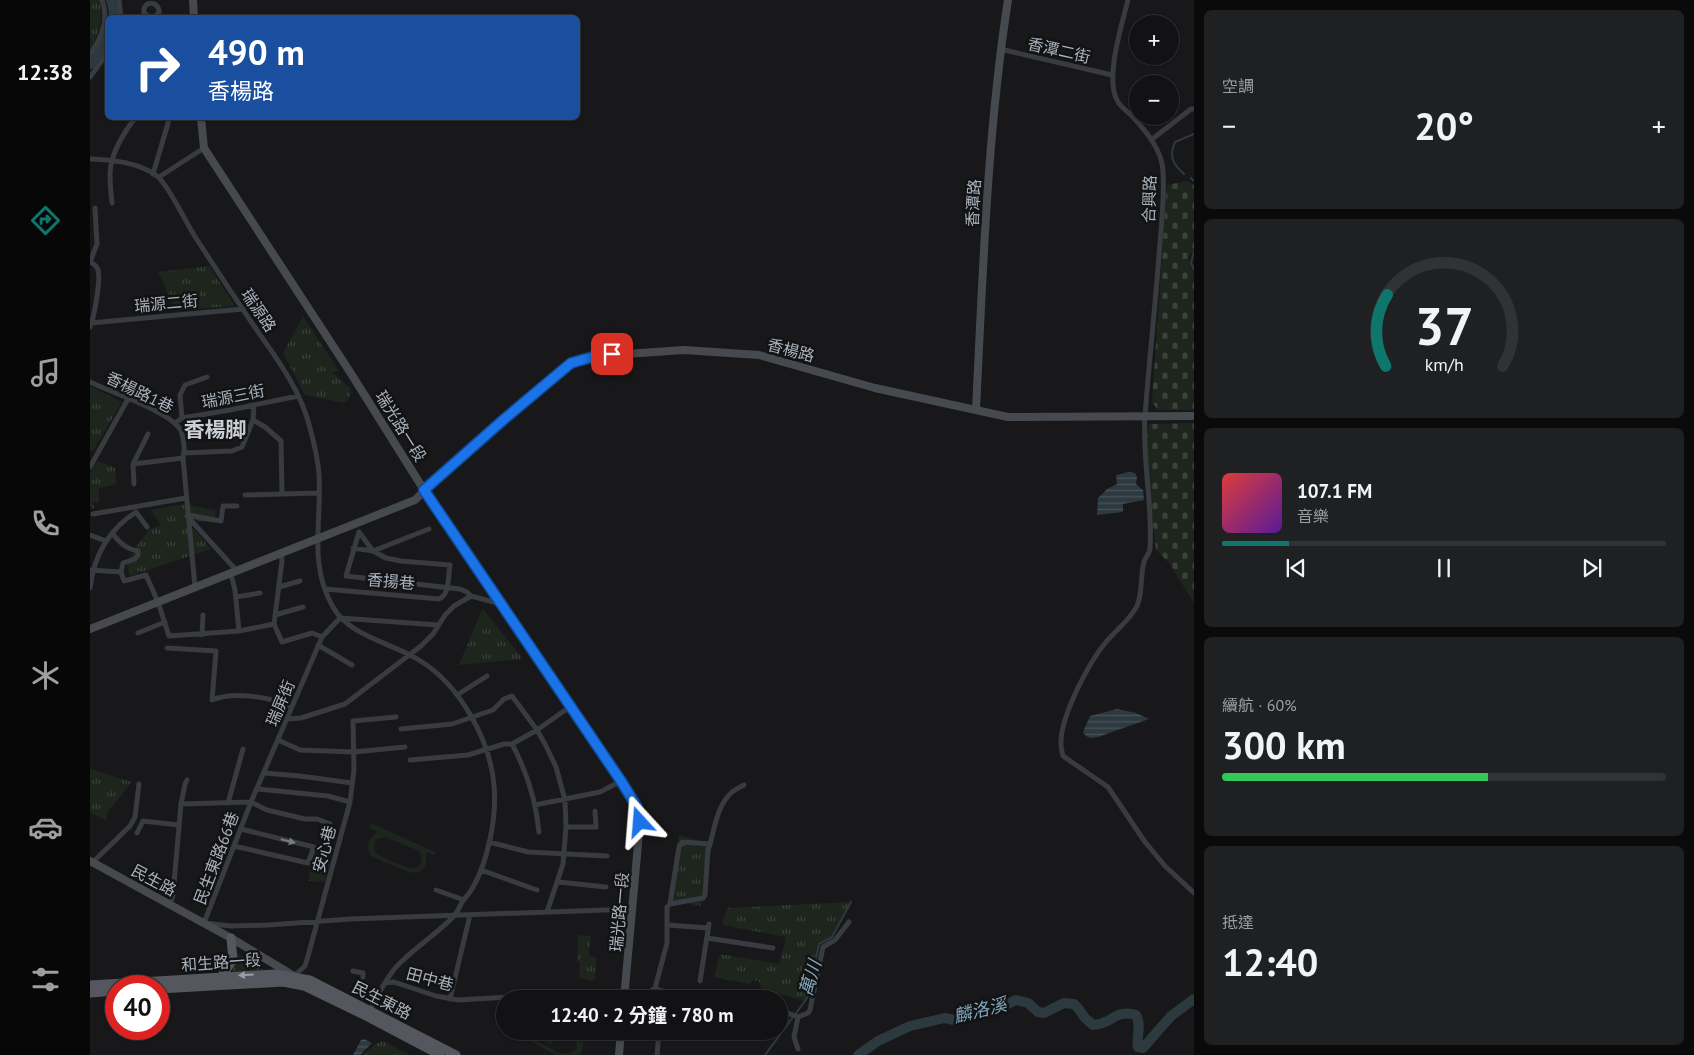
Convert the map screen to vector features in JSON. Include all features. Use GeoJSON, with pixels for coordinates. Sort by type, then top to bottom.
{"type":"FeatureCollection","features":[{"type":"Feature","properties":{"kind":"main road"},"geometry":{"type":"LineString","coordinates":[[221,977],[233,960],[231,938]]}},
{"type":"Feature","properties":{"kind":"main road","name":"和生路一段"},"geometry":{"type":"LineString","coordinates":[[90,985],[275,974],[294,976]]}},
{"type":"Feature","properties":{"kind":"main road","name":"民生東路"},"geometry":{"type":"LineString","coordinates":[[294,976],[310,980],[440,1055]]}},
{"type":"Feature","properties":{"kind":"main road","name":"和生路一段"},"geometry":{"type":"LineString","coordinates":[[170,988],[283,982],[304,986]]}},
{"type":"Feature","properties":{"kind":"main road","name":"民生東路"},"geometry":{"type":"LineString","coordinates":[[304,986],[368,1013],[456,1055]]}},
{"type":"Feature","properties":{"kind":"main road"},"geometry":{"type":"LineString","coordinates":[[90,993],[105,992]]}},
{"type":"Feature","properties":{"kind":"street"},"geometry":{"type":"LineString","coordinates":[[102,0],[106,15]]}},
{"type":"Feature","properties":{"kind":"street"},"geometry":{"type":"LineString","coordinates":[[119,0],[121,15]]}},
{"type":"Feature","properties":{"kind":"street"},"geometry":{"type":"LineString","coordinates":[[193,0],[194,15]]}},
{"type":"Feature","properties":{"kind":"street","name":"香潭路"},"geometry":{"type":"LineString","coordinates":[[976,409],[990,153],[1000,48],[1008,0]]}},
{"type":"Feature","properties":{"kind":"street","name":"合興路"},"geometry":{"type":"LineString","coordinates":[[1128,0],[1121,25],[1112,75],[1117,102],[1133,117],[1151,140],[1159,154],[1163,170],[1162,217],[1145,417],[1150,549],[1149,555],[1144,560],[1137,606],[1105,643],[1085,672],[1064,722],[1061,744],[1063,756],[1108,787],[1145,842],[1165,866],[1194,894]]}},
{"type":"Feature","properties":{"kind":"street"},"geometry":{"type":"LineString","coordinates":[[90,54],[98,42],[105,19]]}},
{"type":"Feature","properties":{"kind":"street","name":"香潭二街"},"geometry":{"type":"LineString","coordinates":[[1000,48],[1112,75]]}},
{"type":"Feature","properties":{"kind":"street"},"geometry":{"type":"LineString","coordinates":[[90,76],[105,56]]}},
{"type":"Feature","properties":{"kind":"street"},"geometry":{"type":"LineString","coordinates":[[1151,140],[1191,109],[1194,109]]}},
{"type":"Feature","properties":{"kind":"street"},"geometry":{"type":"LineString","coordinates":[[112,203],[110,174],[113,160],[120,138],[134,120]]}},
{"type":"Feature","properties":{"kind":"street"},"geometry":{"type":"LineString","coordinates":[[153,174],[169,120]]}},
{"type":"Feature","properties":{"kind":"street","name":"瑞光路一段"},"geometry":{"type":"LineString","coordinates":[[201,120],[204,148],[350,372],[424,490],[571,706],[637,807],[640,814],[625,990]]}},
{"type":"Feature","properties":{"kind":"street"},"geometry":{"type":"LineString","coordinates":[[90,160],[113,160],[142,167],[160,177],[204,148]]}},
{"type":"Feature","properties":{"kind":"street","name":"瑞源路"},"geometry":{"type":"LineString","coordinates":[[160,177],[193,234],[289,378],[298,396],[310,427],[318,467],[319,493],[316,539]]}},
{"type":"Feature","properties":{"kind":"street"},"geometry":{"type":"LineString","coordinates":[[91,324],[99,280],[99,272],[96,265],[90,262],[97,244],[95,208]]}},
{"type":"Feature","properties":{"kind":"street","name":"瑞源二街"},"geometry":{"type":"LineString","coordinates":[[91,324],[243,308]]}},
{"type":"Feature","properties":{"kind":"street","name":"香楊路"},"geometry":{"type":"LineString","coordinates":[[424,490],[571,363],[596,356],[684,350],[759,355],[875,388],[1008,417],[1194,416]]}},
{"type":"Feature","properties":{"kind":"street"},"geometry":{"type":"LineString","coordinates":[[182,418],[180,395],[185,385],[207,377]]}},
{"type":"Feature","properties":{"kind":"street","name":"香楊路1巷"},"geometry":{"type":"LineString","coordinates":[[90,382],[147,406],[174,423],[181,432],[187,515]]}},
{"type":"Feature","properties":{"kind":"street","name":"瑞源三街"},"geometry":{"type":"LineString","coordinates":[[174,423],[182,418],[298,396]]}},
{"type":"Feature","properties":{"kind":"street"},"geometry":{"type":"LineString","coordinates":[[90,467],[128,399]]}},
{"type":"Feature","properties":{"kind":"street"},"geometry":{"type":"LineString","coordinates":[[133,464],[232,451],[242,447],[253,420],[254,405]]}},
{"type":"Feature","properties":{"kind":"street"},"geometry":{"type":"LineString","coordinates":[[253,420],[265,427],[280,441],[282,494]]}},
{"type":"Feature","properties":{"kind":"street"},"geometry":{"type":"LineString","coordinates":[[134,484],[133,464],[148,434]]}},
{"type":"Feature","properties":{"kind":"street"},"geometry":{"type":"LineString","coordinates":[[90,453],[96,456]]}},
{"type":"Feature","properties":{"kind":"street"},"geometry":{"type":"LineString","coordinates":[[90,629],[281,552],[408,504],[415,500],[424,490]]}},
{"type":"Feature","properties":{"kind":"street"},"geometry":{"type":"LineString","coordinates":[[245,495],[319,493]]}},
{"type":"Feature","properties":{"kind":"street"},"geometry":{"type":"LineString","coordinates":[[93,514],[186,498]]}},
{"type":"Feature","properties":{"kind":"street"},"geometry":{"type":"LineString","coordinates":[[187,515],[221,521],[223,506],[237,506]]}},
{"type":"Feature","properties":{"kind":"street"},"geometry":{"type":"LineString","coordinates":[[90,588],[91,570],[112,533],[136,512],[147,527]]}},
{"type":"Feature","properties":{"kind":"street"},"geometry":{"type":"LineString","coordinates":[[187,515],[234,572],[239,631]]}},
{"type":"Feature","properties":{"kind":"street"},"geometry":{"type":"LineString","coordinates":[[187,515],[195,587]]}},
{"type":"Feature","properties":{"kind":"street"},"geometry":{"type":"LineString","coordinates":[[357,523],[359,532],[373,551]]}},
{"type":"Feature","properties":{"kind":"street"},"geometry":{"type":"LineString","coordinates":[[373,551],[429,529]]}},
{"type":"Feature","properties":{"kind":"street"},"geometry":{"type":"LineString","coordinates":[[359,532],[346,576],[460,589],[471,596],[502,604]]}},
{"type":"Feature","properties":{"kind":"street"},"geometry":{"type":"LineString","coordinates":[[112,533],[118,541],[130,550],[138,551],[135,559],[123,563],[121,572],[124,581],[146,575],[158,602],[169,636],[239,631],[274,624]]}},
{"type":"Feature","properties":{"kind":"street"},"geometry":{"type":"LineString","coordinates":[[90,535],[106,541]]}},
{"type":"Feature","properties":{"kind":"street"},"geometry":{"type":"LineString","coordinates":[[316,539],[318,559],[325,589],[332,606],[340,618],[366,636],[419,660],[447,681],[471,716],[485,750],[494,786],[489,842],[472,889],[454,916],[397,966],[384,983],[368,1013]]}},
{"type":"Feature","properties":{"kind":"street"},"geometry":{"type":"LineString","coordinates":[[353,548],[373,551],[386,558],[450,565],[447,587]]}},
{"type":"Feature","properties":{"kind":"street"},"geometry":{"type":"LineString","coordinates":[[281,552],[282,561],[274,624],[282,642],[312,633],[322,637]]}},
{"type":"Feature","properties":{"kind":"street"},"geometry":{"type":"LineString","coordinates":[[91,570],[121,572]]}},
{"type":"Feature","properties":{"kind":"street"},"geometry":{"type":"LineString","coordinates":[[279,587],[300,581]]}},
{"type":"Feature","properties":{"kind":"street","name":"香揚巷"},"geometry":{"type":"LineString","coordinates":[[325,589],[439,599],[443,598],[446,594],[447,587]]}},
{"type":"Feature","properties":{"kind":"street"},"geometry":{"type":"LineString","coordinates":[[236,596],[260,593]]}},
{"type":"Feature","properties":{"kind":"street"},"geometry":{"type":"LineString","coordinates":[[287,719],[301,718],[345,704],[409,655],[432,634],[444,615],[454,606],[471,596]]}},
{"type":"Feature","properties":{"kind":"street"},"geometry":{"type":"LineString","coordinates":[[275,615],[304,607]]}},
{"type":"Feature","properties":{"kind":"street"},"geometry":{"type":"LineString","coordinates":[[202,635],[203,615]]}},
{"type":"Feature","properties":{"kind":"street"},"geometry":{"type":"LineString","coordinates":[[340,618],[438,625]]}},
{"type":"Feature","properties":{"kind":"street","name":"瑞屏街"},"geometry":{"type":"LineString","coordinates":[[251,802],[322,637],[340,618]]}},
{"type":"Feature","properties":{"kind":"street"},"geometry":{"type":"LineString","coordinates":[[138,633],[165,622]]}},
{"type":"Feature","properties":{"kind":"street"},"geometry":{"type":"LineString","coordinates":[[318,646],[352,665]]}},
{"type":"Feature","properties":{"kind":"street"},"geometry":{"type":"LineString","coordinates":[[166,648],[216,651],[212,700],[220,697],[264,698],[280,702],[292,708]]}},
{"type":"Feature","properties":{"kind":"street"},"geometry":{"type":"LineString","coordinates":[[457,695],[487,676]]}},
{"type":"Feature","properties":{"kind":"street"},"geometry":{"type":"LineString","coordinates":[[401,729],[452,724],[493,710],[504,699],[512,696],[537,730],[556,768],[565,800],[566,827],[563,864],[548,912]]}},
{"type":"Feature","properties":{"kind":"street"},"geometry":{"type":"LineString","coordinates":[[410,760],[468,755],[504,744],[512,744],[537,730],[571,706]]}},
{"type":"Feature","properties":{"kind":"street","name":"安心巷"},"geometry":{"type":"LineString","coordinates":[[294,976],[305,966],[350,802],[354,752],[353,721],[396,717]]}},
{"type":"Feature","properties":{"kind":"street"},"geometry":{"type":"LineString","coordinates":[[278,740],[300,750],[354,752],[405,747]]}},
{"type":"Feature","properties":{"kind":"street"},"geometry":{"type":"LineString","coordinates":[[512,744],[521,761],[536,805],[539,832]]}},
{"type":"Feature","properties":{"kind":"street"},"geometry":{"type":"LineString","coordinates":[[228,803],[243,749]]}},
{"type":"Feature","properties":{"kind":"street"},"geometry":{"type":"LineString","coordinates":[[264,773],[352,783]]}},
{"type":"Feature","properties":{"kind":"street"},"geometry":{"type":"LineString","coordinates":[[170,904],[173,895],[181,804],[187,780]]}},
{"type":"Feature","properties":{"kind":"street"},"geometry":{"type":"LineString","coordinates":[[536,805],[600,792],[621,781]]}},
{"type":"Feature","properties":{"kind":"street"},"geometry":{"type":"LineString","coordinates":[[91,863],[130,826],[134,818],[139,784]]}},
{"type":"Feature","properties":{"kind":"street"},"geometry":{"type":"LineString","coordinates":[[668,905],[703,898],[705,895],[708,849],[715,820],[722,805],[731,793],[744,785]]}},
{"type":"Feature","properties":{"kind":"street"},"geometry":{"type":"LineString","coordinates":[[258,789],[328,796],[350,802]]}},
{"type":"Feature","properties":{"kind":"street"},"geometry":{"type":"LineString","coordinates":[[181,804],[251,802],[267,810],[305,819],[317,819],[330,824]]}},
{"type":"Feature","properties":{"kind":"street","name":"民生東路66巷"},"geometry":{"type":"LineString","coordinates":[[204,923],[251,802]]}},
{"type":"Feature","properties":{"kind":"street"},"geometry":{"type":"LineString","coordinates":[[566,827],[596,826],[595,811]]}},
{"type":"Feature","properties":{"kind":"street"},"geometry":{"type":"LineString","coordinates":[[137,832],[143,821],[179,825]]}},
{"type":"Feature","properties":{"kind":"street"},"geometry":{"type":"LineString","coordinates":[[234,846],[308,863],[314,847],[241,829]]}},
{"type":"Feature","properties":{"kind":"street"},"geometry":{"type":"LineString","coordinates":[[489,842],[528,852],[607,856]]}},
{"type":"Feature","properties":{"kind":"street"},"geometry":{"type":"LineString","coordinates":[[653,990],[656,988],[667,943],[668,905],[678,848],[682,842],[710,844]]}},
{"type":"Feature","properties":{"kind":"street","name":"民生路"},"geometry":{"type":"LineString","coordinates":[[91,863],[204,923]]}},
{"type":"Feature","properties":{"kind":"street"},"geometry":{"type":"LineString","coordinates":[[480,870],[537,890]]}},
{"type":"Feature","properties":{"kind":"street"},"geometry":{"type":"LineString","coordinates":[[558,882],[606,887]]}},
{"type":"Feature","properties":{"kind":"street"},"geometry":{"type":"LineString","coordinates":[[436,890],[464,900]]}},
{"type":"Feature","properties":{"kind":"street"},"geometry":{"type":"LineString","coordinates":[[204,923],[231,926],[269,925],[317,920],[633,909]]}},
{"type":"Feature","properties":{"kind":"street"},"geometry":{"type":"LineString","coordinates":[[450,999],[470,915]]}},
{"type":"Feature","properties":{"kind":"street"},"geometry":{"type":"LineString","coordinates":[[788,1013],[798,1017],[808,1013],[823,947],[835,940],[849,922]]}},
{"type":"Feature","properties":{"kind":"street","name":"民生東路"},"geometry":{"type":"LineString","coordinates":[[204,923],[294,976],[304,986]]}},
{"type":"Feature","properties":{"kind":"street"},"geometry":{"type":"LineString","coordinates":[[668,925],[709,926],[700,981]]}},
{"type":"Feature","properties":{"kind":"street"},"geometry":{"type":"LineString","coordinates":[[707,938],[773,948]]}},
{"type":"Feature","properties":{"kind":"street"},"geometry":{"type":"LineString","coordinates":[[353,971],[363,973],[363,977]]}},
{"type":"Feature","properties":{"kind":"street","name":"田中巷"},"geometry":{"type":"LineString","coordinates":[[384,983],[394,982],[450,999],[496,997]]}},
{"type":"Feature","properties":{"kind":"street"},"geometry":{"type":"LineString","coordinates":[[656,988],[660,990]]}},
{"type":"Feature","properties":{"kind":"street"},"geometry":{"type":"LineString","coordinates":[[798,1017],[794,1037],[798,1049]]}},
{"type":"Feature","properties":{"kind":"street"},"geometry":{"type":"LineString","coordinates":[[619,1055],[620,1040]]}},
{"type":"Feature","properties":{"kind":"street"},"geometry":{"type":"LineString","coordinates":[[657,1055],[658,1040]]}},
{"type":"Feature","properties":{"kind":"green space"},"geometry":{"type":"Polygon","coordinates":[[[90,0],[99,0],[101,19],[96,37],[90,49],[90,0]]]}},
{"type":"Feature","properties":{"kind":"green space"},"geometry":{"type":"Polygon","coordinates":[[[1187,181],[1194,185],[1194,250],[1188,258],[1194,270],[1194,410],[1158,410],[1152,402],[1167,185],[1187,181]]]}},
{"type":"Feature","properties":{"kind":"green space"},"geometry":{"type":"Polygon","coordinates":[[[209,266],[235,306],[176,310],[158,272],[209,266]]]}},
{"type":"Feature","properties":{"kind":"green space"},"geometry":{"type":"Polygon","coordinates":[[[303,316],[339,371],[332,372],[350,388],[350,397],[344,403],[305,395],[283,353],[303,316]]]}},
{"type":"Feature","properties":{"kind":"green space"},"geometry":{"type":"Polygon","coordinates":[[[90,386],[122,402],[93,451],[90,450],[90,386]]]}},
{"type":"Feature","properties":{"kind":"green space"},"geometry":{"type":"Polygon","coordinates":[[[1194,423],[1194,603],[1169,563],[1156,550],[1148,481],[1147,434],[1149,424],[1194,423]]]}},
{"type":"Feature","properties":{"kind":"green space"},"geometry":{"type":"Polygon","coordinates":[[[97,461],[115,468],[116,484],[99,488],[99,503],[93,502],[94,509],[90,506],[90,473],[97,461]]]}},
{"type":"Feature","properties":{"kind":"green space"},"geometry":{"type":"Polygon","coordinates":[[[183,504],[216,510],[214,523],[185,519],[211,549],[130,576],[127,567],[135,548],[150,529],[161,525],[151,510],[183,504]]]}},
{"type":"Feature","properties":{"kind":"green space"},"geometry":{"type":"Polygon","coordinates":[[[483,609],[523,659],[459,665],[483,609]]]}},
{"type":"Feature","properties":{"kind":"green space"},"geometry":{"type":"Polygon","coordinates":[[[90,769],[132,782],[107,813],[107,821],[90,812],[90,769]]]}},
{"type":"Feature","properties":{"kind":"green space"},"geometry":{"type":"Polygon","coordinates":[[[371,823],[435,852],[434,855],[426,852],[426,865],[416,873],[372,857],[368,846],[372,837],[378,832],[369,828],[371,823]],[[385,837],[376,840],[374,846],[376,852],[382,856],[410,868],[419,866],[422,861],[419,851],[385,837]]]}},
{"type":"Feature","properties":{"kind":"green space"},"geometry":{"type":"Polygon","coordinates":[[[679,835],[712,844],[701,906],[668,899],[679,835]]]}},
{"type":"Feature","properties":{"kind":"green space"},"geometry":{"type":"Polygon","coordinates":[[[315,850],[316,854],[331,860],[325,882],[309,881],[310,864],[315,850]]]}},
{"type":"Feature","properties":{"kind":"green space"},"geometry":{"type":"Polygon","coordinates":[[[851,902],[832,937],[819,944],[809,994],[805,1001],[788,996],[788,990],[762,989],[759,981],[752,980],[750,984],[714,977],[720,954],[779,964],[786,937],[722,925],[727,908],[851,902]]]}},
{"type":"Feature","properties":{"kind":"green space"},"geometry":{"type":"Polygon","coordinates":[[[578,935],[591,936],[589,955],[596,958],[595,981],[579,978],[580,962],[577,961],[578,935]]]}},
{"type":"Feature","properties":{"kind":"green space"},"geometry":{"type":"Polygon","coordinates":[[[235,952],[263,970],[232,971],[235,963],[235,952]]]}},
{"type":"Feature","properties":{"kind":"green space"},"geometry":{"type":"Polygon","coordinates":[[[529,1040],[535,1040],[561,1054],[570,1053],[577,1048],[576,1042],[573,1040],[582,1040],[580,1055],[555,1055],[529,1040]]]}},
{"type":"Feature","properties":{"kind":"green space"},"geometry":{"type":"Polygon","coordinates":[[[542,1040],[554,1040],[551,1045],[542,1040]]]}},
{"type":"Feature","properties":{"kind":"green space"},"geometry":{"type":"Polygon","coordinates":[[[383,1041],[410,1055],[362,1055],[383,1041]]]}},
{"type":"Feature","properties":{"kind":"shaded area"},"geometry":{"type":"Polygon","coordinates":[[[1129,472],[1135,473],[1137,477],[1136,484],[1143,490],[1144,500],[1123,504],[1123,512],[1097,515],[1098,498],[1107,489],[1117,484],[1116,475],[1129,472]]]}},
{"type":"Feature","properties":{"kind":"shaded area"},"geometry":{"type":"Polygon","coordinates":[[[1117,709],[1136,713],[1149,719],[1098,737],[1089,738],[1086,736],[1083,732],[1090,716],[1117,709]]]}},
{"type":"Feature","properties":{"kind":"shaded area"},"geometry":{"type":"Polygon","coordinates":[[[364,1039],[372,1043],[360,1055],[353,1055],[361,1040],[364,1039]]]}},
{"type":"Feature","properties":{"kind":"waterway"},"geometry":{"type":"LineString","coordinates":[[111,0],[113,15]]}},
{"type":"Feature","properties":{"kind":"waterway"},"geometry":{"type":"LineString","coordinates":[[90,64],[105,43]]}},
{"type":"Feature","properties":{"kind":"waterway"},"geometry":{"type":"LineString","coordinates":[[1184,174],[1173,160],[1173,147],[1175,142],[1194,134]]}},
{"type":"Feature","properties":{"kind":"waterway"},"geometry":{"type":"LineString","coordinates":[[1191,178],[1194,181]]}},
{"type":"Feature","properties":{"kind":"waterway"},"geometry":{"type":"LineString","coordinates":[[1194,251],[1191,263],[1194,269]]}},
{"type":"Feature","properties":{"kind":"waterway","name":"萬川"},"geometry":{"type":"LineString","coordinates":[[765,1055],[809,994],[819,944],[832,937],[851,902]]}},
{"type":"Feature","properties":{"kind":"waterway","name":"麟洛溪"},"geometry":{"type":"LineString","coordinates":[[858,1055],[878,1041],[910,1026],[945,1018],[954,1020],[972,1010],[997,1009],[1016,1000],[1028,1003],[1038,1012],[1044,1013],[1064,1003],[1074,1004],[1093,1025],[1100,1024],[1118,1015],[1136,1015],[1139,1023],[1138,1047],[1143,1048],[1171,1016],[1194,999]]}},
{"type":"Feature","properties":{"kind":"district","name":"香楊脚"},"geometry":{"type":"Point","coordinates":[215,429]}},
{"type":"Feature","properties":{"kind":"route"},"geometry":{"type":"LineString","coordinates":[[612,354],[571,363],[424,490],[621,781],[637,807],[640,814],[640,822]]}}]}
